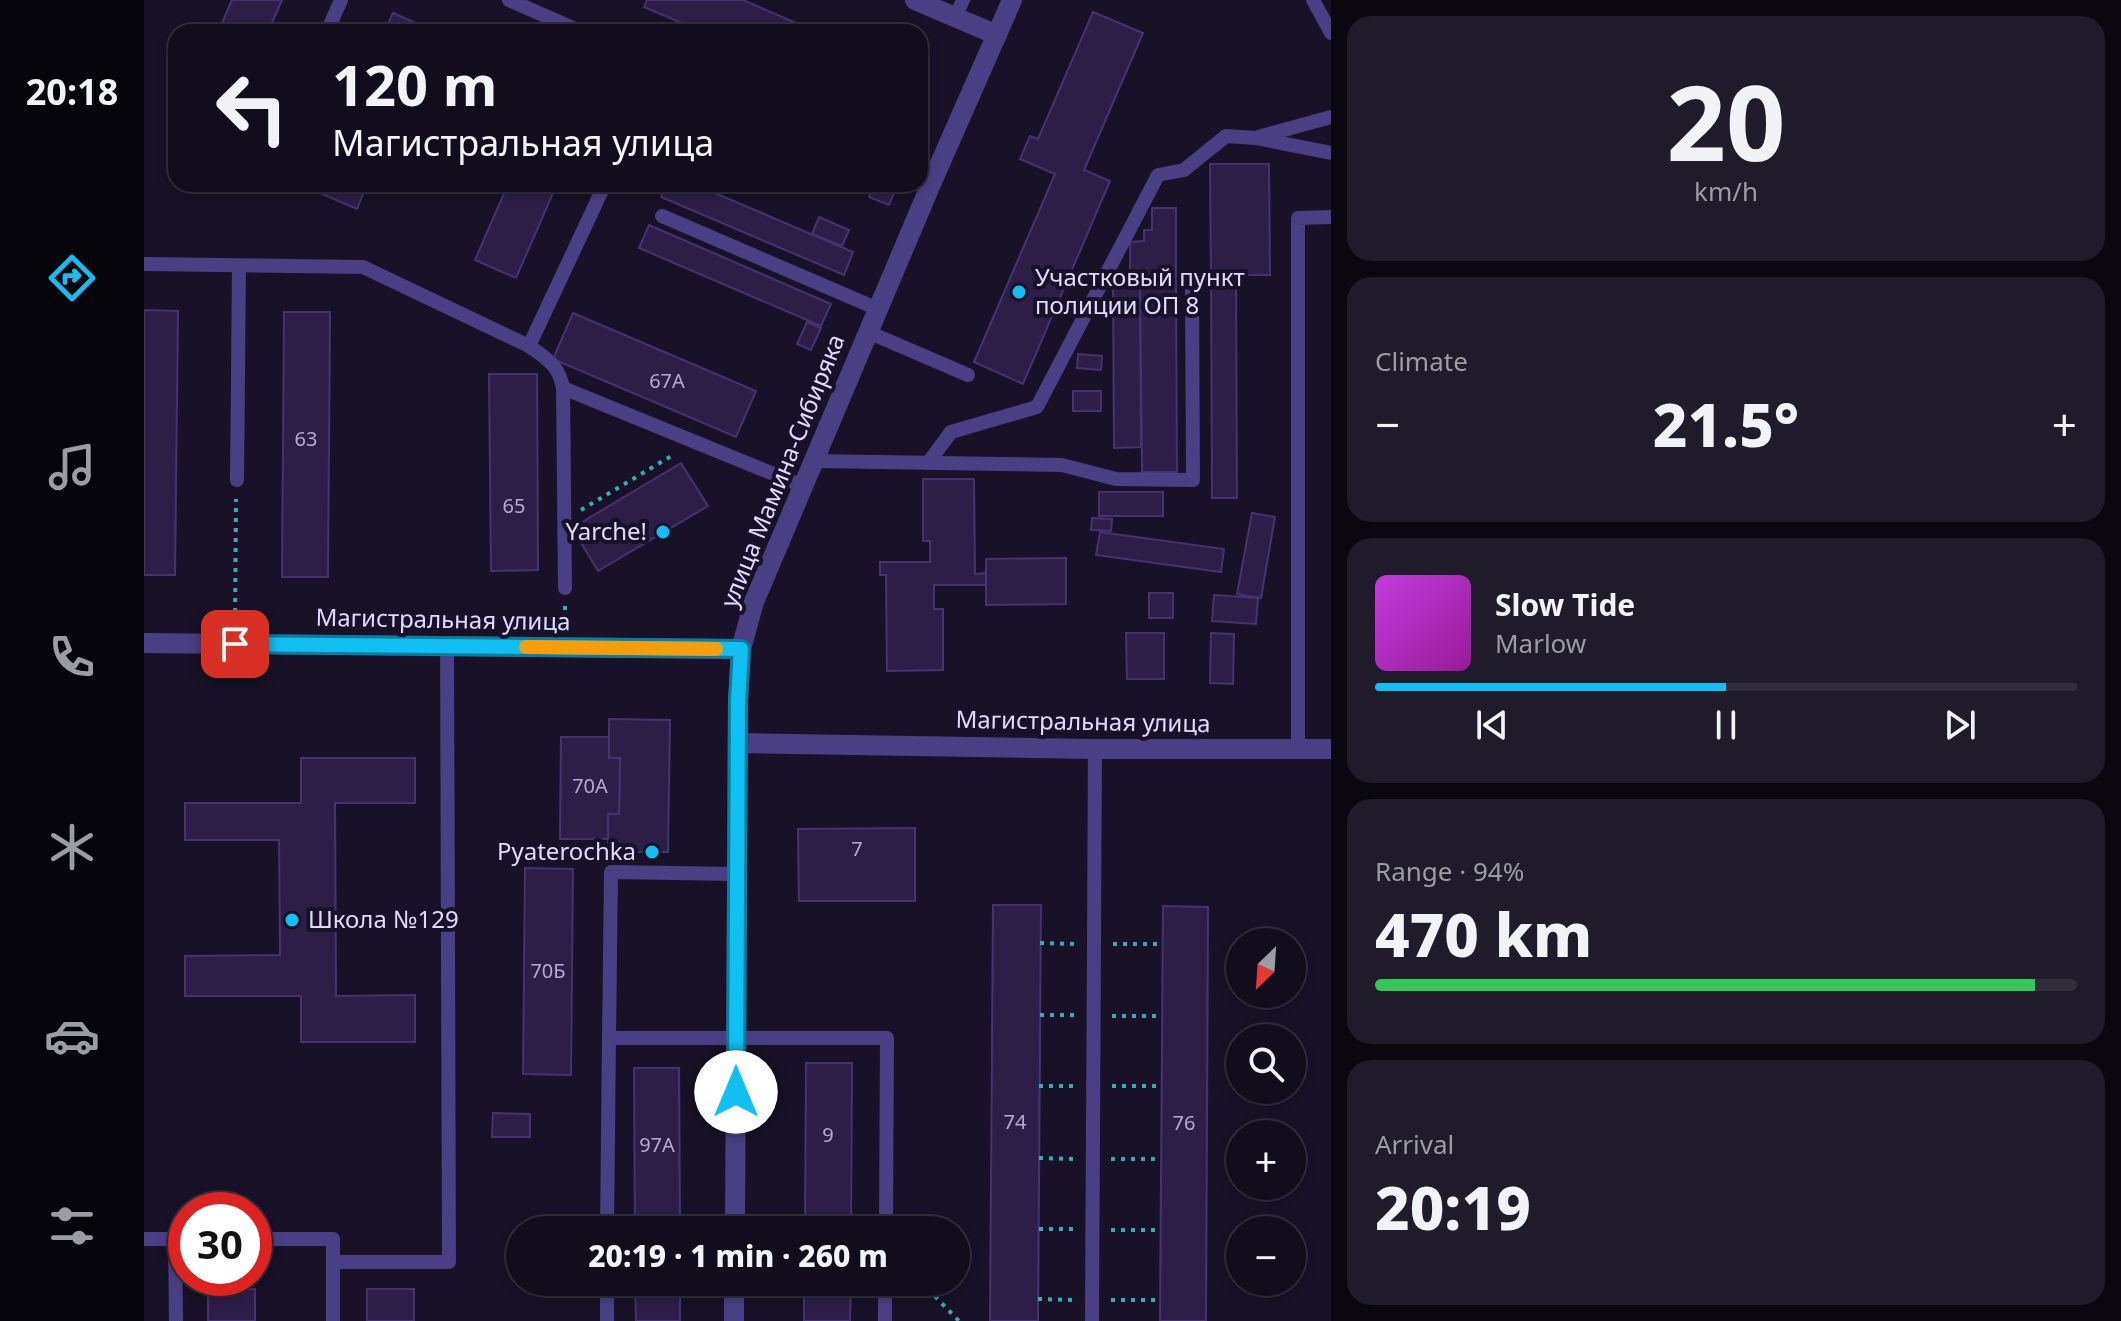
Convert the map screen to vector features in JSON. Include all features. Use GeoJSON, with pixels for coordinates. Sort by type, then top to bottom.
{"type":"FeatureCollection","features":[{"type":"Feature","properties":{"kind":"street"},"geometry":{"type":"LineString","coordinates":[[915,0],[959,9],[997,35]]}},
{"type":"Feature","properties":{"kind":"street","name":"улица Мамина-Сибиряка"},"geometry":{"type":"LineString","coordinates":[[928,175],[1012,0]]}},
{"type":"Feature","properties":{"kind":"street","name":"улица Мамина-Сибиряка"},"geometry":{"type":"LineString","coordinates":[[735,1216],[736,874],[741,649],[754,602],[878,309],[921,192]]}},
{"type":"Feature","properties":{"kind":"street","name":"Магистральная улица"},"geometry":{"type":"LineString","coordinates":[[144,643],[741,649]]}},
{"type":"Feature","properties":{"kind":"street","name":"Магистральная улица"},"geometry":{"type":"LineString","coordinates":[[738,743],[1331,749]]}},
{"type":"Feature","properties":{"kind":"street"},"geometry":{"type":"LineString","coordinates":[[734,1296],[734,1321]]}},
{"type":"Feature","properties":{"kind":"lane"},"geometry":{"type":"LineString","coordinates":[[330,24],[341,0]]}},
{"type":"Feature","properties":{"kind":"lane"},"geometry":{"type":"LineString","coordinates":[[509,0],[564,24]]}},
{"type":"Feature","properties":{"kind":"lane"},"geometry":{"type":"LineString","coordinates":[[1313,0],[1331,33]]}},
{"type":"Feature","properties":{"kind":"lane"},"geometry":{"type":"LineString","coordinates":[[1256,138],[1331,117]]}},
{"type":"Feature","properties":{"kind":"lane"},"geometry":{"type":"LineString","coordinates":[[928,463],[951,432],[1037,407],[1158,175],[1184,170],[1226,136],[1256,138],[1331,153]]}},
{"type":"Feature","properties":{"kind":"lane"},"geometry":{"type":"LineString","coordinates":[[529,346],[601,192]]}},
{"type":"Feature","properties":{"kind":"lane"},"geometry":{"type":"LineString","coordinates":[[662,216],[878,309]]}},
{"type":"Feature","properties":{"kind":"lane"},"geometry":{"type":"LineString","coordinates":[[1298,750],[1298,218],[1331,217]]}},
{"type":"Feature","properties":{"kind":"lane"},"geometry":{"type":"LineString","coordinates":[[144,264],[363,267],[529,346],[561,373],[565,588]]}},
{"type":"Feature","properties":{"kind":"lane"},"geometry":{"type":"LineString","coordinates":[[237,480],[239,266]]}},
{"type":"Feature","properties":{"kind":"lane"},"geometry":{"type":"LineString","coordinates":[[814,461],[1062,465],[1116,479],[1193,480],[1192,285]]}},
{"type":"Feature","properties":{"kind":"lane"},"geometry":{"type":"LineString","coordinates":[[868,332],[968,375]]}},
{"type":"Feature","properties":{"kind":"lane"},"geometry":{"type":"LineString","coordinates":[[563,388],[803,486]]}},
{"type":"Feature","properties":{"kind":"lane"},"geometry":{"type":"LineString","coordinates":[[333,1262],[449,1262],[447,646]]}},
{"type":"Feature","properties":{"kind":"lane"},"geometry":{"type":"LineString","coordinates":[[1092,1321],[1095,749]]}},
{"type":"Feature","properties":{"kind":"lane"},"geometry":{"type":"LineString","coordinates":[[607,1216],[611,872],[736,874]]}},
{"type":"Feature","properties":{"kind":"lane"},"geometry":{"type":"LineString","coordinates":[[609,1038],[887,1038],[886,1216]]}},
{"type":"Feature","properties":{"kind":"lane"},"geometry":{"type":"LineString","coordinates":[[144,1239],[168,1239]]}},
{"type":"Feature","properties":{"kind":"lane"},"geometry":{"type":"LineString","coordinates":[[272,1239],[333,1239],[333,1321]]}},
{"type":"Feature","properties":{"kind":"lane"},"geometry":{"type":"LineString","coordinates":[[176,1321],[178,1296]]}},
{"type":"Feature","properties":{"kind":"lane"},"geometry":{"type":"LineString","coordinates":[[607,1296],[607,1321]]}},
{"type":"Feature","properties":{"kind":"lane"},"geometry":{"type":"LineString","coordinates":[[885,1296],[885,1321]]}},
{"type":"Feature","properties":{"kind":"path"},"geometry":{"type":"LineString","coordinates":[[564,520],[696,441]]}},
{"type":"Feature","properties":{"kind":"path"},"geometry":{"type":"LineString","coordinates":[[235,644],[237,480]]}},
{"type":"Feature","properties":{"kind":"path"},"geometry":{"type":"LineString","coordinates":[[565,588],[565,647]]}},
{"type":"Feature","properties":{"kind":"path"},"geometry":{"type":"LineString","coordinates":[[935,1296],[959,1321]]}},
{"type":"Feature","properties":{"kind":"building"},"geometry":{"type":"Polygon","coordinates":[[[232,0],[282,0],[272,24],[222,24],[232,0]]]}},
{"type":"Feature","properties":{"kind":"building"},"geometry":{"type":"Polygon","coordinates":[[[647,0],[743,0],[798,24],[684,24],[644,7],[647,0]]]}},
{"type":"Feature","properties":{"kind":"building"},"geometry":{"type":"Polygon","coordinates":[[[1093,12],[1143,33],[1084,170],[1110,181],[1023,384],[974,362],[1055,174],[1020,159],[1030,136],[1038,139],[1093,12]]]}},
{"type":"Feature","properties":{"kind":"building"},"geometry":{"type":"Polygon","coordinates":[[[393,13],[418,24],[388,24],[393,13]]]}},
{"type":"Feature","properties":{"kind":"building"},"geometry":{"type":"Polygon","coordinates":[[[1210,164],[1269,164],[1270,275],[1211,275],[1210,164]]]}},
{"type":"Feature","properties":{"kind":"building"},"geometry":{"type":"Polygon","coordinates":[[[317,192],[364,192],[357,209],[317,192]]]}},
{"type":"Feature","properties":{"kind":"building"},"geometry":{"type":"Polygon","coordinates":[[[505,192],[554,192],[516,278],[475,260],[505,192]]]}},
{"type":"Feature","properties":{"kind":"building"},"geometry":{"type":"Polygon","coordinates":[[[663,192],[713,192],[853,252],[844,275],[661,197],[663,192]]]}},
{"type":"Feature","properties":{"kind":"building"},"geometry":{"type":"Polygon","coordinates":[[[871,192],[895,192],[889,205],[869,197],[871,192]]]}},
{"type":"Feature","properties":{"kind":"building"},"geometry":{"type":"Polygon","coordinates":[[[1152,208],[1176,208],[1176,275],[1140,275],[1141,447],[1114,448],[1113,283],[1130,283],[1130,242],[1144,241],[1144,230],[1152,230],[1152,208]]]}},
{"type":"Feature","properties":{"kind":"building"},"geometry":{"type":"Polygon","coordinates":[[[819,217],[849,230],[842,246],[812,234],[819,217]]]}},
{"type":"Feature","properties":{"kind":"building"},"geometry":{"type":"Polygon","coordinates":[[[649,225],[831,304],[821,326],[639,248],[649,225]]]}},
{"type":"Feature","properties":{"kind":"building"},"geometry":{"type":"Polygon","coordinates":[[[1140,275],[1176,275],[1177,472],[1142,472],[1140,275]]]}},
{"type":"Feature","properties":{"kind":"building"},"geometry":{"type":"Polygon","coordinates":[[[1211,275],[1236,275],[1237,498],[1212,498],[1211,275]]]}},
{"type":"Feature","properties":{"kind":"building"},"geometry":{"type":"Polygon","coordinates":[[[144,310],[178,311],[175,575],[144,575],[144,310]]]}},
{"type":"Feature","properties":{"kind":"building"},"geometry":{"type":"Polygon","coordinates":[[[284,312],[330,312],[328,577],[282,577],[284,312]]]}},
{"type":"Feature","properties":{"kind":"building"},"geometry":{"type":"Polygon","coordinates":[[[573,313],[756,391],[736,437],[553,359],[573,313]]]}},
{"type":"Feature","properties":{"kind":"building"},"geometry":{"type":"Polygon","coordinates":[[[807,322],[821,328],[811,350],[797,344],[807,322]]]}},
{"type":"Feature","properties":{"kind":"building"},"geometry":{"type":"Polygon","coordinates":[[[1078,354],[1102,356],[1101,370],[1077,368],[1078,354]]]}},
{"type":"Feature","properties":{"kind":"building"},"geometry":{"type":"Polygon","coordinates":[[[489,374],[537,374],[538,570],[491,571],[489,374]]]}},
{"type":"Feature","properties":{"kind":"building"},"geometry":{"type":"Polygon","coordinates":[[[1073,391],[1101,391],[1101,411],[1073,411],[1073,391]]]}},
{"type":"Feature","properties":{"kind":"building"},"geometry":{"type":"Polygon","coordinates":[[[681,463],[708,506],[598,571],[572,528],[681,463]]]}},
{"type":"Feature","properties":{"kind":"building"},"geometry":{"type":"Polygon","coordinates":[[[923,479],[974,479],[975,574],[986,573],[986,585],[934,585],[934,609],[943,609],[943,670],[887,671],[886,575],[880,575],[880,562],[930,562],[930,541],[923,541],[923,479]]]}},
{"type":"Feature","properties":{"kind":"building"},"geometry":{"type":"Polygon","coordinates":[[[1099,492],[1163,492],[1163,516],[1099,516],[1099,492]]]}},
{"type":"Feature","properties":{"kind":"building"},"geometry":{"type":"Polygon","coordinates":[[[1252,513],[1275,517],[1261,598],[1237,594],[1252,513]]]}},
{"type":"Feature","properties":{"kind":"building"},"geometry":{"type":"Polygon","coordinates":[[[1092,518],[1112,519],[1111,531],[1091,530],[1092,518]]]}},
{"type":"Feature","properties":{"kind":"building"},"geometry":{"type":"Polygon","coordinates":[[[1100,532],[1224,549],[1221,572],[1096,555],[1100,532]]]}},
{"type":"Feature","properties":{"kind":"building"},"geometry":{"type":"Polygon","coordinates":[[[1066,558],[1066,604],[986,605],[986,559],[1066,558]]]}},
{"type":"Feature","properties":{"kind":"building"},"geometry":{"type":"Polygon","coordinates":[[[1149,593],[1173,593],[1173,618],[1149,618],[1149,593]]]}},
{"type":"Feature","properties":{"kind":"building"},"geometry":{"type":"Polygon","coordinates":[[[1214,595],[1258,598],[1256,624],[1212,621],[1214,595]]]}},
{"type":"Feature","properties":{"kind":"building"},"geometry":{"type":"Polygon","coordinates":[[[1126,633],[1164,633],[1164,679],[1127,679],[1126,633]]]}},
{"type":"Feature","properties":{"kind":"building"},"geometry":{"type":"Polygon","coordinates":[[[1211,633],[1234,634],[1233,684],[1210,683],[1211,633]]]}},
{"type":"Feature","properties":{"kind":"building"},"geometry":{"type":"Polygon","coordinates":[[[609,719],[670,720],[668,852],[608,852],[608,814],[619,814],[620,758],[609,758],[609,719]]]}},
{"type":"Feature","properties":{"kind":"building"},"geometry":{"type":"Polygon","coordinates":[[[561,737],[609,737],[609,758],[620,758],[619,814],[608,814],[608,839],[560,839],[561,737]]]}},
{"type":"Feature","properties":{"kind":"building"},"geometry":{"type":"Polygon","coordinates":[[[301,758],[415,758],[415,803],[335,803],[336,996],[415,995],[415,1042],[301,1042],[301,996],[185,996],[185,956],[280,955],[279,840],[185,840],[185,803],[301,803],[301,758]]]}},
{"type":"Feature","properties":{"kind":"building"},"geometry":{"type":"Polygon","coordinates":[[[915,828],[915,901],[799,901],[798,829],[915,828]]]}},
{"type":"Feature","properties":{"kind":"building"},"geometry":{"type":"Polygon","coordinates":[[[525,868],[573,869],[571,1075],[523,1074],[525,868]]]}},
{"type":"Feature","properties":{"kind":"building"},"geometry":{"type":"Polygon","coordinates":[[[993,905],[1041,905],[1038,1321],[990,1321],[993,905]]]}},
{"type":"Feature","properties":{"kind":"building"},"geometry":{"type":"Polygon","coordinates":[[[1163,906],[1208,907],[1206,1321],[1160,1321],[1163,906]]]}},
{"type":"Feature","properties":{"kind":"building"},"geometry":{"type":"Polygon","coordinates":[[[806,1063],[852,1063],[851,1216],[805,1216],[806,1063]]]}},
{"type":"Feature","properties":{"kind":"building"},"geometry":{"type":"Polygon","coordinates":[[[634,1068],[679,1068],[680,1216],[635,1216],[634,1068]]]}},
{"type":"Feature","properties":{"kind":"building"},"geometry":{"type":"Polygon","coordinates":[[[493,1113],[530,1114],[530,1137],[492,1137],[493,1113]]]}},
{"type":"Feature","properties":{"kind":"building"},"geometry":{"type":"Polygon","coordinates":[[[367,1289],[414,1289],[414,1321],[367,1321],[367,1289]]]}},
{"type":"Feature","properties":{"kind":"building"},"geometry":{"type":"Polygon","coordinates":[[[208,1296],[255,1296],[255,1321],[208,1321],[208,1296]]]}},
{"type":"Feature","properties":{"kind":"building"},"geometry":{"type":"Polygon","coordinates":[[[635,1296],[680,1296],[680,1321],[636,1321],[635,1296]]]}},
{"type":"Feature","properties":{"kind":"building"},"geometry":{"type":"Polygon","coordinates":[[[804,1296],[851,1296],[850,1321],[804,1321],[804,1296]]]}},
{"type":"Feature","properties":{"kind":"slow traffic"},"geometry":{"type":"LineString","coordinates":[[526,647],[716,649]]}},
{"type":"Feature","properties":{"kind":"place","name":"Участковый пункт полиции ОП 8"},"geometry":{"type":"Point","coordinates":[1019,292]}},
{"type":"Feature","properties":{"kind":"place","name":"Yarche!"},"geometry":{"type":"Point","coordinates":[663,532]}},
{"type":"Feature","properties":{"kind":"place","name":"Pyaterochka"},"geometry":{"type":"Point","coordinates":[652,852]}},
{"type":"Feature","properties":{"kind":"place","name":"Школа №129"},"geometry":{"type":"Point","coordinates":[292,920]}},
{"type":"Feature","properties":{"kind":"route"},"geometry":{"type":"LineString","coordinates":[[235,644],[741,649],[736,874],[736,1092]]}}]}
